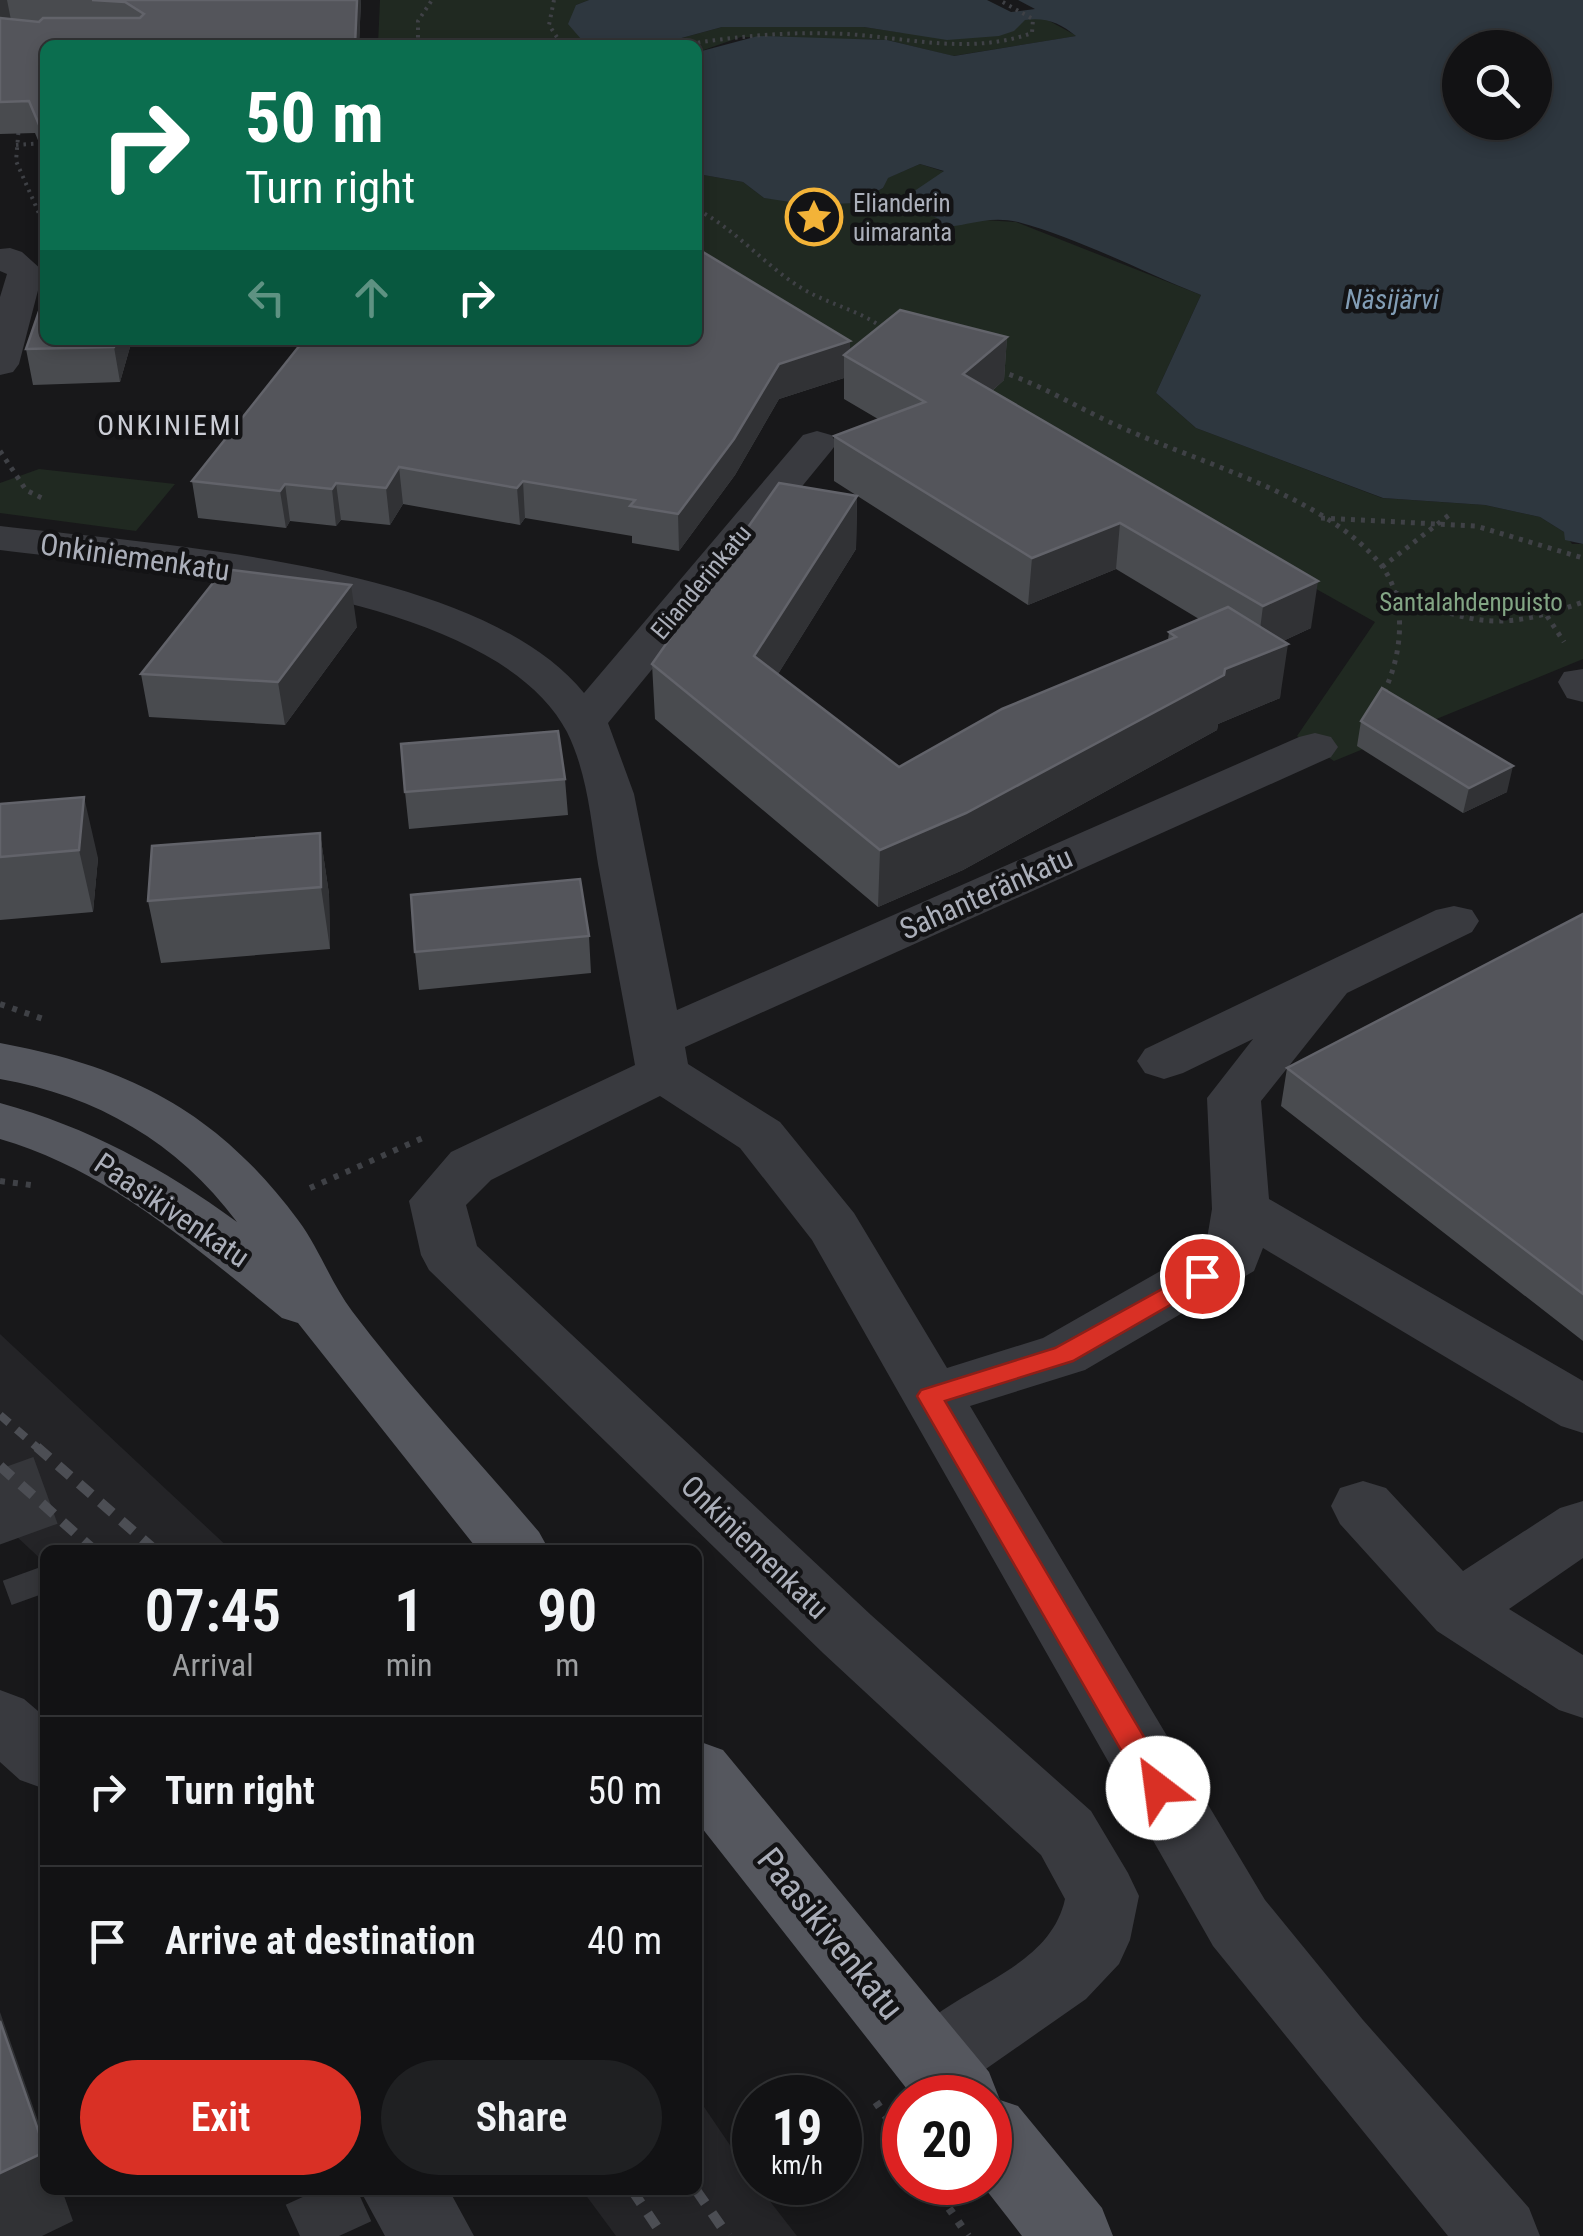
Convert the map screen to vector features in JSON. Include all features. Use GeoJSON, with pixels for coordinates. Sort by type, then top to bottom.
{"type":"FeatureCollection","features":[{"type":"Feature","properties":{"kind":"main road","name":"Paasikivenkatu"},"geometry":{"type":"LineString","coordinates":[[0,1060],[38,1066],[126,1094],[156,1112],[218,1163],[279,1237],[330,1326],[512,1545]]}},
{"type":"Feature","properties":{"kind":"main road","name":"Paasikivenkatu"},"geometry":{"type":"LineString","coordinates":[[0,1121],[70,1142],[248,1258],[330,1326]]}},
{"type":"Feature","properties":{"kind":"main road","name":"Paasikivenkatu"},"geometry":{"type":"LineString","coordinates":[[702,1776],[943,2075]]}},
{"type":"Feature","properties":{"kind":"main road"},"geometry":{"type":"LineString","coordinates":[[1012,2160],[1073,2236]]}},
{"type":"Feature","properties":{"kind":"street"},"geometry":{"type":"LineString","coordinates":[[0,364],[24,271],[5,260]]}},
{"type":"Feature","properties":{"kind":"street","name":"Elianderinkatu"},"geometry":{"type":"LineString","coordinates":[[585,721],[817,443]]}},
{"type":"Feature","properties":{"kind":"street","name":"Onkiniemenkatu"},"geometry":{"type":"LineString","coordinates":[[0,538],[377,594],[508,647],[550,678],[585,721],[607,770],[660,1056],[471,1166],[437,1201],[450,1255],[847,1634],[1066,1833],[1102,1896],[1092,1940],[952,2075]]}},
{"type":"Feature","properties":{"kind":"street","name":"Sahanteränkatu"},"geometry":{"type":"LineString","coordinates":[[660,1056],[1315,747]]}},
{"type":"Feature","properties":{"kind":"street"},"geometry":{"type":"LineString","coordinates":[[1234,1098],[1164,1061],[1324,988],[1454,921]]}},
{"type":"Feature","properties":{"kind":"street"},"geometry":{"type":"LineString","coordinates":[[924,1386],[1064,1354],[1233,1256],[1241,1208],[1234,1098],[1324,988]]}},
{"type":"Feature","properties":{"kind":"street"},"geometry":{"type":"LineString","coordinates":[[660,1056],[760,1135],[834,1227],[1240,1923],[1336,2045],[1500,2236]]}},
{"type":"Feature","properties":{"kind":"street"},"geometry":{"type":"LineString","coordinates":[[1241,1208],[1583,1410]]}},
{"type":"Feature","properties":{"kind":"street"},"geometry":{"type":"LineString","coordinates":[[1362,1506],[1460,1612],[1583,1690]]}},
{"type":"Feature","properties":{"kind":"street"},"geometry":{"type":"LineString","coordinates":[[1460,1612],[1506,1574],[1583,1526]]}},
{"type":"Feature","properties":{"kind":"street"},"geometry":{"type":"LineString","coordinates":[[404,2195],[434,2236]]}},
{"type":"Feature","properties":{"kind":"path"},"geometry":{"type":"LineString","coordinates":[[418,40],[418,21],[432,0]]}},
{"type":"Feature","properties":{"kind":"path"},"geometry":{"type":"LineString","coordinates":[[554,0],[548,25],[558,40]]}},
{"type":"Feature","properties":{"kind":"path"},"geometry":{"type":"LineString","coordinates":[[702,42],[759,32],[991,44],[1032,33],[1033,18],[999,0]]}},
{"type":"Feature","properties":{"kind":"path"},"geometry":{"type":"LineString","coordinates":[[20,122],[16,160],[40,215]]}},
{"type":"Feature","properties":{"kind":"path"},"geometry":{"type":"LineString","coordinates":[[16,145],[40,143]]}},
{"type":"Feature","properties":{"kind":"path"},"geometry":{"type":"LineString","coordinates":[[702,212],[730,227],[803,289],[866,314],[891,333]]}},
{"type":"Feature","properties":{"kind":"path"},"geometry":{"type":"LineString","coordinates":[[1000,371],[1036,382],[1104,420],[1320,518],[1358,543],[1382,566],[1393,592],[1399,643],[1389,686],[1370,716],[1315,747]]}},
{"type":"Feature","properties":{"kind":"path"},"geometry":{"type":"LineString","coordinates":[[0,470],[6,464]]}},
{"type":"Feature","properties":{"kind":"path"},"geometry":{"type":"LineString","coordinates":[[1382,566],[1452,512]]}},
{"type":"Feature","properties":{"kind":"path"},"geometry":{"type":"LineString","coordinates":[[1320,518],[1476,526],[1583,558]]}},
{"type":"Feature","properties":{"kind":"path"},"geometry":{"type":"LineString","coordinates":[[1393,592],[1474,625],[1509,624],[1583,602]]}},
{"type":"Feature","properties":{"kind":"path"},"geometry":{"type":"LineString","coordinates":[[312,1190],[438,1131]]}},
{"type":"Feature","properties":{"kind":"path"},"geometry":{"type":"LineString","coordinates":[[0,1181],[52,1189]]}},
{"type":"Feature","properties":{"kind":"path"},"geometry":{"type":"LineString","coordinates":[[947,2205],[968,2236]]}},
{"type":"Feature","properties":{"kind":"shaded area"},"geometry":{"type":"Polygon","coordinates":[[[0,1334],[226,1545],[40,1545],[40,1558],[0,1521],[0,1334]]]}},
{"type":"Feature","properties":{"kind":"shaded area"},"geometry":{"type":"Polygon","coordinates":[[[702,2104],[732,2148],[732,2205],[773,2205],[797,2236],[616,2236],[586,2195],[702,2195],[702,2104]]]}},
{"type":"Feature","properties":{"kind":"green space"},"geometry":{"type":"Polygon","coordinates":[[[380,0],[589,0],[576,5],[581,39],[585,40],[378,40],[380,0]]]}},
{"type":"Feature","properties":{"kind":"green space"},"geometry":{"type":"Polygon","coordinates":[[[1042,17],[1077,36],[953,56],[887,40],[741,37],[702,51],[702,40],[674,40],[722,27],[864,27],[904,33],[1042,17]]]}},
{"type":"Feature","properties":{"kind":"green space","name":"Santalahdenpuisto"},"geometry":{"type":"Polygon","coordinates":[[[920,164],[945,172],[919,210],[940,219],[936,226],[967,219],[1016,222],[1201,295],[1156,393],[1196,428],[1382,498],[1485,505],[1540,517],[1564,532],[1572,544],[1583,544],[1583,659],[1334,761],[1297,736],[1375,622],[993,407],[849,368],[702,276],[702,175],[743,182],[764,198],[855,203],[883,188],[887,178],[920,164]]]}},
{"type":"Feature","properties":{"kind":"green space"},"geometry":{"type":"Polygon","coordinates":[[[39,469],[175,484],[136,531],[0,513],[0,483],[39,469]]]}},
{"type":"Feature","properties":{"kind":"water","name":"Näsijärvi"},"geometry":{"type":"Polygon","coordinates":[[[589,0],[987,0],[1011,12],[1035,9],[1018,0],[1583,0],[1583,544],[1565,540],[1564,532],[1540,517],[1485,505],[1383,498],[1196,428],[1156,393],[1201,295],[1087,246],[1018,222],[995,220],[935,227],[939,219],[919,210],[907,196],[944,171],[920,164],[888,178],[883,188],[855,203],[810,205],[764,198],[743,182],[702,175],[702,51],[758,36],[887,40],[954,56],[1076,36],[1058,24],[1025,20],[1014,31],[999,36],[947,40],[864,27],[722,27],[674,40],[581,39],[568,24],[576,5],[589,0]]]}},
{"type":"Feature","properties":{"kind":"building"},"geometry":{"type":"Polygon","coordinates":[[[92,0],[357,0],[355,40],[40,40],[40,127],[29,101],[0,102],[0,18],[39,22],[43,18],[140,18],[144,14],[125,2],[92,0]]]}},
{"type":"Feature","properties":{"kind":"building"},"geometry":{"type":"Polygon","coordinates":[[[702,251],[850,341],[779,364],[734,439],[678,514],[630,506],[635,500],[523,481],[517,488],[399,467],[386,488],[336,483],[332,489],[285,484],[280,491],[192,481],[300,345],[702,345],[702,251]]]}},
{"type":"Feature","properties":{"kind":"building"},"geometry":{"type":"Polygon","coordinates":[[[40,308],[40,345],[115,345],[114,347],[26,349],[40,308]]]}},
{"type":"Feature","properties":{"kind":"building"},"geometry":{"type":"Polygon","coordinates":[[[900,310],[1007,337],[963,374],[1318,581],[1263,606],[1120,523],[1032,558],[834,436],[925,402],[844,355],[900,310]]]}},
{"type":"Feature","properties":{"kind":"building"},"geometry":{"type":"Polygon","coordinates":[[[779,483],[857,496],[754,656],[899,767],[1002,709],[1176,637],[1169,632],[1228,607],[1288,644],[1225,669],[1224,675],[966,813],[880,850],[652,664],[779,483]]]}},
{"type":"Feature","properties":{"kind":"building"},"geometry":{"type":"Polygon","coordinates":[[[224,569],[351,585],[278,682],[141,674],[224,569]]]}},
{"type":"Feature","properties":{"kind":"building"},"geometry":{"type":"Polygon","coordinates":[[[1382,688],[1513,766],[1469,788],[1361,721],[1382,688]]]}},
{"type":"Feature","properties":{"kind":"building"},"geometry":{"type":"Polygon","coordinates":[[[558,731],[565,779],[405,792],[401,744],[558,731]]]}},
{"type":"Feature","properties":{"kind":"building"},"geometry":{"type":"Polygon","coordinates":[[[84,797],[79,850],[0,857],[0,804],[84,797]]]}},
{"type":"Feature","properties":{"kind":"building"},"geometry":{"type":"Polygon","coordinates":[[[320,833],[321,887],[148,901],[152,846],[320,833]]]}},
{"type":"Feature","properties":{"kind":"building"},"geometry":{"type":"Polygon","coordinates":[[[580,879],[589,936],[415,952],[411,895],[580,879]]]}},
{"type":"Feature","properties":{"kind":"building"},"geometry":{"type":"Polygon","coordinates":[[[1583,914],[1583,1294],[1287,1068],[1583,914]]]}},
{"type":"Feature","properties":{"kind":"building"},"geometry":{"type":"Polygon","coordinates":[[[0,2021],[40,2137],[40,2154],[0,2173],[0,2021]]]}},
{"type":"Feature","properties":{"kind":"tunnel"},"geometry":{"type":"LineString","coordinates":[[0,1469],[40,1579]]}},
{"type":"Feature","properties":{"kind":"tunnel"},"geometry":{"type":"LineString","coordinates":[[320,2195],[339,2236]]}},
{"type":"Feature","properties":{"kind":"railway"},"geometry":{"type":"LineString","coordinates":[[0,1415],[39,1449]]}},
{"type":"Feature","properties":{"kind":"railway"},"geometry":{"type":"LineString","coordinates":[[37,1447],[149,1545]]}},
{"type":"Feature","properties":{"kind":"railway"},"geometry":{"type":"LineString","coordinates":[[0,1466],[88,1545]]}},
{"type":"Feature","properties":{"kind":"railway"},"geometry":{"type":"LineString","coordinates":[[635,2195],[663,2236]]}},
{"type":"Feature","properties":{"kind":"railway"},"geometry":{"type":"LineString","coordinates":[[699,2195],[728,2236]]}},
{"type":"Feature","properties":{"kind":"place","name":"Elianderin uimaranta"},"geometry":{"type":"Point","coordinates":[814,217]}},
{"type":"Feature","properties":{"kind":"district","name":"ONKINIEMI"},"geometry":{"type":"Point","coordinates":[170,425]}},
{"type":"Feature","properties":{"kind":"route"},"geometry":{"type":"LineString","coordinates":[[1158,1788],[930,1396],[1064,1354],[1202,1276]]}}]}
